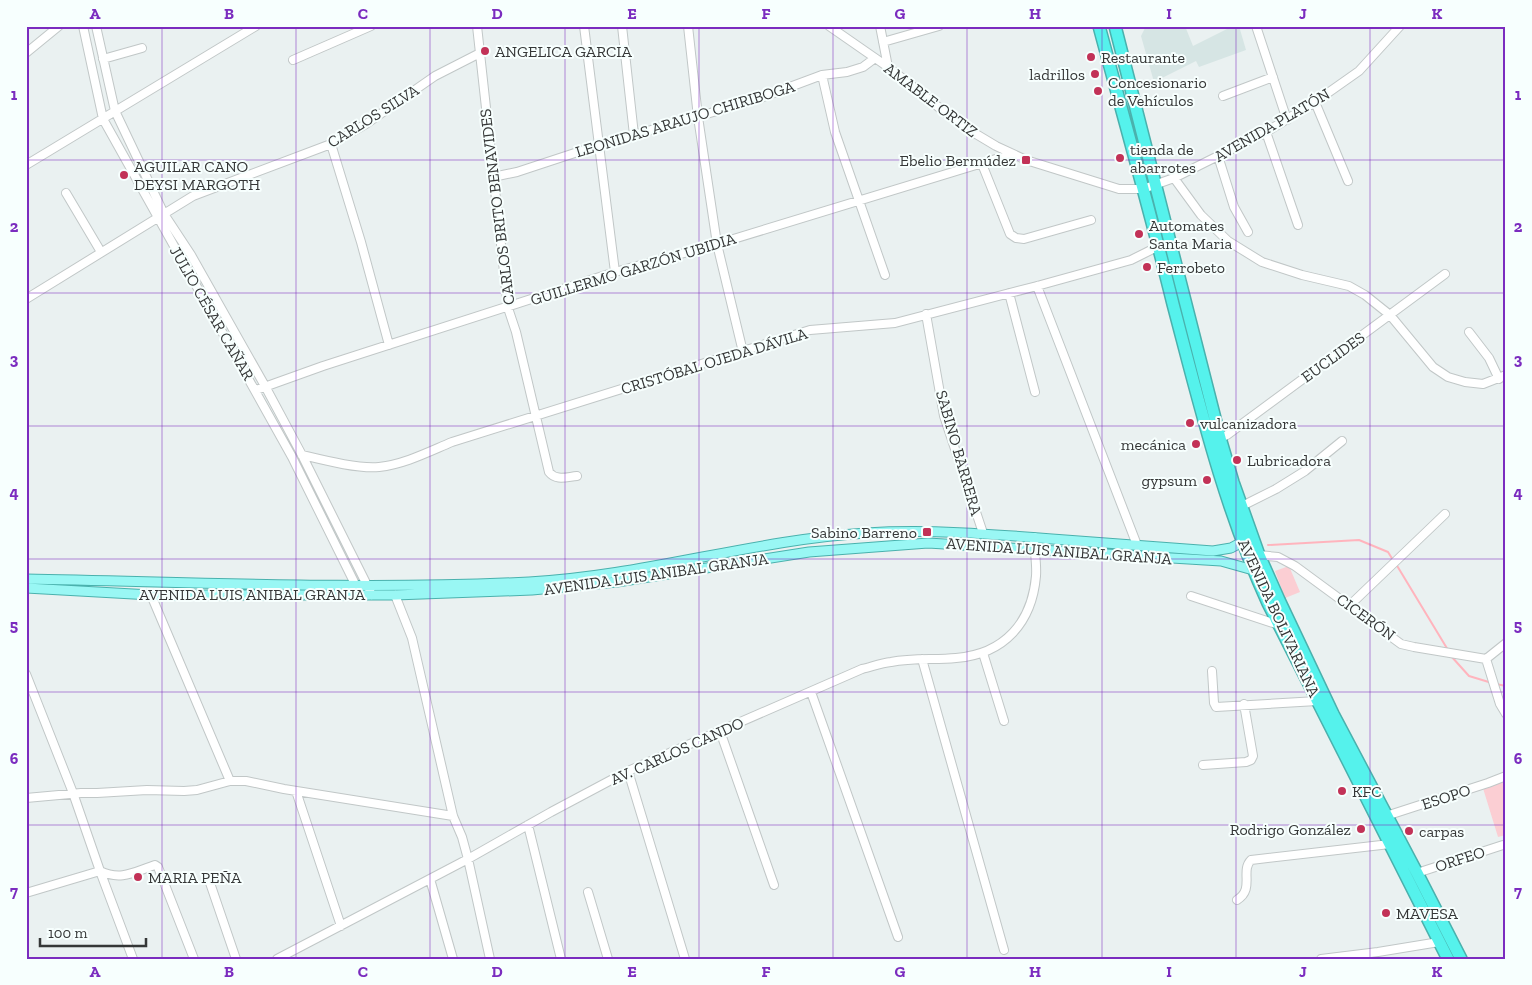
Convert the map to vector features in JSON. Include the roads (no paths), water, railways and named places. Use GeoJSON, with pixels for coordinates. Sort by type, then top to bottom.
{"type":"FeatureCollection","features":[{"type":"Feature","properties":{"kind":"highway","name":"AVENIDA BOLIVARIANA"},"geometry":{"type":"LineString","coordinates":[[1099,26],[1159,246],[1197,396],[1224,490],[1242,542],[1279,625],[1448,959]]}},
{"type":"Feature","properties":{"kind":"highway","name":"AVENIDA BOLIVARIANA"},"geometry":{"type":"LineString","coordinates":[[1115,26],[1220,438],[1259,555],[1332,714],[1461,959]]}},
{"type":"Feature","properties":{"kind":"main road","name":"AVENIDA LUIS ANIBAL GRANJA"},"geometry":{"type":"LineString","coordinates":[[26,579],[356,585],[531,582],[616,573],[807,538],[868,533],[983,533],[1213,551],[1231,548],[1242,542]]}},
{"type":"Feature","properties":{"kind":"main road","name":"AVENIDA LUIS ANIBAL GRANJA"},"geometry":{"type":"LineString","coordinates":[[26,588],[151,595],[395,595],[532,590],[617,582],[809,552],[928,542],[1221,561],[1253,570]]}},
{"type":"Feature","properties":{"kind":"street"},"geometry":{"type":"LineString","coordinates":[[26,53],[59,26]]}},
{"type":"Feature","properties":{"kind":"street","name":"JULIO CÉSAR CAÑAR"},"geometry":{"type":"LineString","coordinates":[[83,26],[103,119],[161,217],[256,390],[292,457],[360,595]]}},
{"type":"Feature","properties":{"kind":"street","name":"JULIO CÉSAR CAÑAR"},"geometry":{"type":"LineString","coordinates":[[96,26],[115,112],[161,217],[191,255],[265,386],[372,595]]}},
{"type":"Feature","properties":{"kind":"street"},"geometry":{"type":"LineString","coordinates":[[26,165],[256,26]]}},
{"type":"Feature","properties":{"kind":"street"},"geometry":{"type":"LineString","coordinates":[[293,60],[371,26]]}},
{"type":"Feature","properties":{"kind":"street","name":"CARLOS BRITO BENAVIDES"},"geometry":{"type":"LineString","coordinates":[[476,26],[508,308],[516,332],[549,472],[552,477],[557,479],[577,476]]}},
{"type":"Feature","properties":{"kind":"street"},"geometry":{"type":"LineString","coordinates":[[584,26],[615,272]]}},
{"type":"Feature","properties":{"kind":"street"},"geometry":{"type":"LineString","coordinates":[[622,26],[634,135]]}},
{"type":"Feature","properties":{"kind":"street"},"geometry":{"type":"LineString","coordinates":[[688,26],[698,117],[717,244],[744,352]]}},
{"type":"Feature","properties":{"kind":"street","name":"AMABLE ORTIZ"},"geometry":{"type":"LineString","coordinates":[[829,26],[888,67],[961,125],[1012,154],[1119,189],[1143,189],[1155,185]]}},
{"type":"Feature","properties":{"kind":"street"},"geometry":{"type":"LineString","coordinates":[[880,26],[888,67]]}},
{"type":"Feature","properties":{"kind":"street"},"geometry":{"type":"LineString","coordinates":[[883,42],[939,26]]}},
{"type":"Feature","properties":{"kind":"street"},"geometry":{"type":"LineString","coordinates":[[1256,26],[1287,120]]}},
{"type":"Feature","properties":{"kind":"street","name":"AVENIDA PLATÓN"},"geometry":{"type":"LineString","coordinates":[[1155,185],[1174,178],[1266,132],[1315,102],[1359,71],[1400,26]]}},
{"type":"Feature","properties":{"kind":"street"},"geometry":{"type":"LineString","coordinates":[[103,59],[142,48]]}},
{"type":"Feature","properties":{"kind":"street","name":"CARLOS SILVA"},"geometry":{"type":"LineString","coordinates":[[26,299],[193,196],[331,144],[366,124],[435,76],[480,53]]}},
{"type":"Feature","properties":{"kind":"street","name":"LEONIDAS ARAUJO CHIRIBOGA"},"geometry":{"type":"LineString","coordinates":[[493,177],[517,172],[599,145],[755,100],[822,75],[848,72],[862,67],[874,58]]}},
{"type":"Feature","properties":{"kind":"street"},"geometry":{"type":"LineString","coordinates":[[822,75],[835,132],[885,275]]}},
{"type":"Feature","properties":{"kind":"street"},"geometry":{"type":"LineString","coordinates":[[1223,96],[1272,77]]}},
{"type":"Feature","properties":{"kind":"street"},"geometry":{"type":"LineString","coordinates":[[1315,102],[1348,181]]}},
{"type":"Feature","properties":{"kind":"street"},"geometry":{"type":"LineString","coordinates":[[1266,132],[1298,225]]}},
{"type":"Feature","properties":{"kind":"street"},"geometry":{"type":"LineString","coordinates":[[331,144],[361,242],[388,345]]}},
{"type":"Feature","properties":{"kind":"street","name":"GUILLERMO GARZÓN UBIDIA"},"geometry":{"type":"LineString","coordinates":[[256,390],[388,345],[508,308],[615,272],[717,244],[1012,154]]}},
{"type":"Feature","properties":{"kind":"street"},"geometry":{"type":"LineString","coordinates":[[1218,156],[1234,206],[1248,232]]}},
{"type":"Feature","properties":{"kind":"street"},"geometry":{"type":"LineString","coordinates":[[982,164],[1010,234],[1016,238],[1024,239],[1091,220]]}},
{"type":"Feature","properties":{"kind":"street"},"geometry":{"type":"LineString","coordinates":[[1174,178],[1201,215],[1228,241],[1262,262],[1302,275],[1349,286],[1365,294],[1390,315],[1433,367],[1448,378],[1483,384],[1502,377],[1470,332]]}},
{"type":"Feature","properties":{"kind":"street"},"geometry":{"type":"LineString","coordinates":[[66,194],[101,252]]}},
{"type":"Feature","properties":{"kind":"street","name":"CRISTÓBAL OJEDA DÁVILA"},"geometry":{"type":"LineString","coordinates":[[302,455],[348,464],[378,467],[410,460],[452,442],[810,330],[895,323],[1131,260],[1159,246]]}},
{"type":"Feature","properties":{"kind":"street","name":"EUCLIDES"},"geometry":{"type":"LineString","coordinates":[[1220,438],[1227,435],[1445,274]]}},
{"type":"Feature","properties":{"kind":"street"},"geometry":{"type":"LineString","coordinates":[[1037,286],[1137,546]]}},
{"type":"Feature","properties":{"kind":"street"},"geometry":{"type":"LineString","coordinates":[[1009,294],[1035,392]]}},
{"type":"Feature","properties":{"kind":"street","name":"SABINO BARRERA"},"geometry":{"type":"LineString","coordinates":[[926,314],[944,416],[983,533]]}},
{"type":"Feature","properties":{"kind":"street"},"geometry":{"type":"LineString","coordinates":[[1242,506],[1276,489],[1305,471],[1342,441]]}},
{"type":"Feature","properties":{"kind":"street"},"geometry":{"type":"LineString","coordinates":[[1350,605],[1445,514]]}},
{"type":"Feature","properties":{"kind":"street","name":"AV. CARLOS CANDO"},"geometry":{"type":"LineString","coordinates":[[277,959],[287,957],[628,771],[862,670],[892,661],[957,658],[983,653],[1005,641],[1022,622],[1033,598],[1036,574],[1034,537]]}},
{"type":"Feature","properties":{"kind":"street","name":"CICERÓN"},"geometry":{"type":"LineString","coordinates":[[1259,555],[1278,557],[1295,566],[1401,644],[1486,659]]}},
{"type":"Feature","properties":{"kind":"street"},"geometry":{"type":"LineString","coordinates":[[151,595],[230,780]]}},
{"type":"Feature","properties":{"kind":"street"},"geometry":{"type":"LineString","coordinates":[[395,595],[412,638],[453,816],[462,837],[468,859],[490,959]]}},
{"type":"Feature","properties":{"kind":"street"},"geometry":{"type":"LineString","coordinates":[[1191,596],[1279,625]]}},
{"type":"Feature","properties":{"kind":"street"},"geometry":{"type":"LineString","coordinates":[[1506,642],[1486,659],[1500,704],[1506,714]]}},
{"type":"Feature","properties":{"kind":"street"},"geometry":{"type":"LineString","coordinates":[[983,653],[1004,721]]}},
{"type":"Feature","properties":{"kind":"street"},"geometry":{"type":"LineString","coordinates":[[922,659],[1004,950]]}},
{"type":"Feature","properties":{"kind":"street"},"geometry":{"type":"LineString","coordinates":[[1212,671],[1214,703],[1216,706],[1318,701]]}},
{"type":"Feature","properties":{"kind":"street"},"geometry":{"type":"LineString","coordinates":[[26,674],[73,794],[133,959]]}},
{"type":"Feature","properties":{"kind":"street"},"geometry":{"type":"LineString","coordinates":[[810,692],[898,937]]}},
{"type":"Feature","properties":{"kind":"street"},"geometry":{"type":"LineString","coordinates":[[1203,765],[1251,760],[1253,756],[1244,704]]}},
{"type":"Feature","properties":{"kind":"street"},"geometry":{"type":"LineString","coordinates":[[720,731],[774,885]]}},
{"type":"Feature","properties":{"kind":"street"},"geometry":{"type":"LineString","coordinates":[[628,771],[685,959]]}},
{"type":"Feature","properties":{"kind":"street","name":"ESOPO"},"geometry":{"type":"LineString","coordinates":[[1386,816],[1506,776]]}},
{"type":"Feature","properties":{"kind":"street"},"geometry":{"type":"LineString","coordinates":[[26,798],[147,790],[184,792],[230,780],[246,781],[296,791],[453,816]]}},
{"type":"Feature","properties":{"kind":"street"},"geometry":{"type":"LineString","coordinates":[[296,791],[342,926]]}},
{"type":"Feature","properties":{"kind":"street"},"geometry":{"type":"LineString","coordinates":[[528,825],[561,959]]}},
{"type":"Feature","properties":{"kind":"street"},"geometry":{"type":"LineString","coordinates":[[1237,900],[1246,888],[1247,868],[1251,860],[1390,844]]}},
{"type":"Feature","properties":{"kind":"street","name":"ORFEO"},"geometry":{"type":"LineString","coordinates":[[1417,873],[1503,845]]}},
{"type":"Feature","properties":{"kind":"street"},"geometry":{"type":"LineString","coordinates":[[26,894],[100,871],[110,876],[123,876],[155,865],[158,867],[194,959]]}},
{"type":"Feature","properties":{"kind":"street"},"geometry":{"type":"LineString","coordinates":[[209,880],[236,959]]}},
{"type":"Feature","properties":{"kind":"street"},"geometry":{"type":"LineString","coordinates":[[430,880],[453,959]]}},
{"type":"Feature","properties":{"kind":"street"},"geometry":{"type":"LineString","coordinates":[[588,892],[608,959]]}},
{"type":"Feature","properties":{"kind":"street"},"geometry":{"type":"LineString","coordinates":[[1321,959],[1439,942]]}},
{"type":"Feature","properties":{"kind":"waterway"},"geometry":{"type":"LineString","coordinates":[[1268,545],[1359,540],[1388,552],[1393,560]]}},
{"type":"Feature","properties":{"kind":"waterway"},"geometry":{"type":"LineString","coordinates":[[1396,564],[1448,650]]}},
{"type":"Feature","properties":{"kind":"waterway"},"geometry":{"type":"LineString","coordinates":[[1451,656],[1469,676],[1492,683]]}},
{"type":"Feature","properties":{"kind":"waterway"},"geometry":{"type":"LineString","coordinates":[[1496,684],[1506,686]]}},
{"type":"Feature","properties":{"kind":"place","name":"ANGELICA GARCIA"},"geometry":{"type":"Point","coordinates":[485,51]}},
{"type":"Feature","properties":{"kind":"place","name":"Restaurante"},"geometry":{"type":"Point","coordinates":[1091,57]}},
{"type":"Feature","properties":{"kind":"place","name":"ladrillos"},"geometry":{"type":"Point","coordinates":[1095,74]}},
{"type":"Feature","properties":{"kind":"place","name":"Concesionario de Vehículos"},"geometry":{"type":"Point","coordinates":[1098,91]}},
{"type":"Feature","properties":{"kind":"place","name":"tienda de abarrotes"},"geometry":{"type":"Point","coordinates":[1120,158]}},
{"type":"Feature","properties":{"kind":"place","name":"Ebelio Bermúdez"},"geometry":{"type":"Point","coordinates":[1026,160]}},
{"type":"Feature","properties":{"kind":"place","name":"AGUILAR CANO DEYSI MARGOTH"},"geometry":{"type":"Point","coordinates":[124,175]}},
{"type":"Feature","properties":{"kind":"place","name":"Automates Santa Maria"},"geometry":{"type":"Point","coordinates":[1139,234]}},
{"type":"Feature","properties":{"kind":"place","name":"Ferrobeto"},"geometry":{"type":"Point","coordinates":[1147,267]}},
{"type":"Feature","properties":{"kind":"place","name":"vulcanizadora"},"geometry":{"type":"Point","coordinates":[1190,423]}},
{"type":"Feature","properties":{"kind":"place","name":"mecánica"},"geometry":{"type":"Point","coordinates":[1196,444]}},
{"type":"Feature","properties":{"kind":"place","name":"Lubricadora"},"geometry":{"type":"Point","coordinates":[1237,460]}},
{"type":"Feature","properties":{"kind":"place","name":"gypsum"},"geometry":{"type":"Point","coordinates":[1207,480]}},
{"type":"Feature","properties":{"kind":"place","name":"Sabino Barreno"},"geometry":{"type":"Point","coordinates":[927,532]}},
{"type":"Feature","properties":{"kind":"place","name":"KFC"},"geometry":{"type":"Point","coordinates":[1342,791]}},
{"type":"Feature","properties":{"kind":"place","name":"Rodrigo González"},"geometry":{"type":"Point","coordinates":[1361,829]}},
{"type":"Feature","properties":{"kind":"place","name":"carpas"},"geometry":{"type":"Point","coordinates":[1409,831]}},
{"type":"Feature","properties":{"kind":"place","name":"MARIA PEÑA"},"geometry":{"type":"Point","coordinates":[138,877]}},
{"type":"Feature","properties":{"kind":"place","name":"MAVESA"},"geometry":{"type":"Point","coordinates":[1386,913]}}]}
